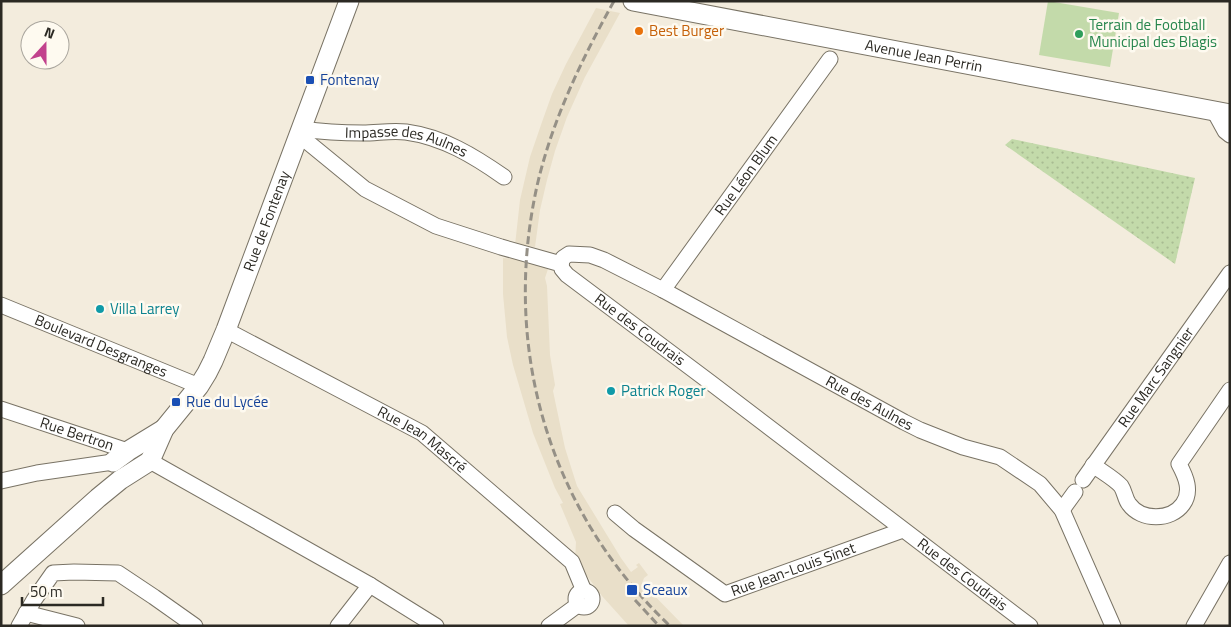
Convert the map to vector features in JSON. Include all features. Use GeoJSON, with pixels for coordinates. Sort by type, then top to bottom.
{"type":"FeatureCollection","features":[{"type":"Feature","properties":{"kind":"main road","name":"Rue de Fontenay"},"geometry":{"type":"LineString","coordinates":[[150,461],[164,429],[199,386],[213,361],[349,1]]}},
{"type":"Feature","properties":{"kind":"main road","name":"Avenue Jean Perrin"},"geometry":{"type":"LineString","coordinates":[[633,1],[685,6],[1222,113]]}},
{"type":"Feature","properties":{"kind":"main road","name":"Rue de Fontenay"},"geometry":{"type":"LineString","coordinates":[[113,462],[164,429]]}},
{"type":"Feature","properties":{"kind":"main road","name":"Rue Bertron"},"geometry":{"type":"LineString","coordinates":[[128,451],[150,461]]}},
{"type":"Feature","properties":{"kind":"main road"},"geometry":{"type":"LineString","coordinates":[[1,585],[98,498],[120,480],[150,461]]}},
{"type":"Feature","properties":{"kind":"main road"},"geometry":{"type":"LineString","coordinates":[[98,498],[113,462],[134,471]]}},
{"type":"Feature","properties":{"kind":"street","name":"Rue Léon Blum"},"geometry":{"type":"LineString","coordinates":[[663,290],[830,59]]}},
{"type":"Feature","properties":{"kind":"street","name":"Avenue Jean Perrin"},"geometry":{"type":"LineString","coordinates":[[1222,113],[1225,131],[1230,135]]}},
{"type":"Feature","properties":{"kind":"street","name":"Impasse des Aulnes"},"geometry":{"type":"LineString","coordinates":[[300,132],[405,132],[429,137],[461,149],[504,177]]}},
{"type":"Feature","properties":{"kind":"street"},"geometry":{"type":"LineString","coordinates":[[300,132],[365,189],[436,226],[561,264]]}},
{"type":"Feature","properties":{"kind":"street","name":"Rue des Aulnes"},"geometry":{"type":"LineString","coordinates":[[561,264],[563,258],[569,254],[590,256],[604,260],[663,290],[920,430],[964,447],[1000,457],[1040,484],[1062,510],[1112,626]]}},
{"type":"Feature","properties":{"kind":"street","name":"Rue des Coudrais"},"geometry":{"type":"LineString","coordinates":[[561,264],[562,269],[567,275],[1030,626]]}},
{"type":"Feature","properties":{"kind":"street","name":"Rue Marc Sangnier"},"geometry":{"type":"LineString","coordinates":[[1062,510],[1230,273]]}},
{"type":"Feature","properties":{"kind":"street","name":"Boulevard Desgranges"},"geometry":{"type":"LineString","coordinates":[[1,305],[199,386]]}},
{"type":"Feature","properties":{"kind":"street","name":"Rue Jean Mascré"},"geometry":{"type":"LineString","coordinates":[[226,330],[422,433],[572,562],[581,598],[549,626]]}},
{"type":"Feature","properties":{"kind":"street"},"geometry":{"type":"LineString","coordinates":[[1093,465],[1120,485],[1128,504],[1140,514],[1157,518],[1172,514],[1182,505],[1187,496],[1188,487],[1179,464],[1230,390]]}},
{"type":"Feature","properties":{"kind":"street","name":"Rue Bertron"},"geometry":{"type":"LineString","coordinates":[[1,409],[128,451]]}},
{"type":"Feature","properties":{"kind":"street"},"geometry":{"type":"LineString","coordinates":[[150,461],[370,585],[436,626]]}},
{"type":"Feature","properties":{"kind":"street"},"geometry":{"type":"LineString","coordinates":[[1,481],[37,473],[113,462]]}},
{"type":"Feature","properties":{"kind":"street","name":"Rue Jean-Louis Sinet"},"geometry":{"type":"LineString","coordinates":[[615,513],[634,529],[725,594],[903,530]]}},
{"type":"Feature","properties":{"kind":"street"},"geometry":{"type":"LineString","coordinates":[[1194,626],[1230,563]]}},
{"type":"Feature","properties":{"kind":"street"},"geometry":{"type":"LineString","coordinates":[[77,626],[22,619],[53,573],[118,573],[195,626]]}},
{"type":"Feature","properties":{"kind":"street"},"geometry":{"type":"LineString","coordinates":[[338,626],[370,585]]}},
{"type":"Feature","properties":{"kind":"shaded area"},"geometry":{"type":"Polygon","coordinates":[[[596,8],[620,13],[585,77],[567,117],[547,180],[540,210],[535,247],[515,245],[520,200],[530,157],[552,94],[596,8]]]}},
{"type":"Feature","properties":{"kind":"shaded area"},"geometry":{"type":"Polygon","coordinates":[[[503,258],[531,260],[548,269],[545,278],[550,355],[555,385],[553,391],[565,448],[577,486],[631,572],[638,567],[636,565],[639,563],[648,575],[642,583],[684,626],[629,626],[602,596],[575,560],[576,542],[560,504],[563,503],[533,433],[513,365],[507,337],[503,294],[503,258]]]}},
{"type":"Feature","properties":{"kind":"green space","name":"Terrain de Football Municipal des Blagis"},"geometry":{"type":"Polygon","coordinates":[[[1048,1],[1119,13],[1110,67],[1039,55],[1048,1]]]}},
{"type":"Feature","properties":{"kind":"green space"},"geometry":{"type":"Polygon","coordinates":[[[1012,139],[1195,178],[1175,264],[1005,145],[1012,139]]]}},
{"type":"Feature","properties":{"kind":"railway"},"geometry":{"type":"LineString","coordinates":[[614,1],[569,90],[551,137],[537,186],[527,247],[526,307],[531,367],[545,424],[565,479],[593,532],[628,581],[670,626]]}},
{"type":"Feature","properties":{"kind":"railway"},"geometry":{"type":"LineString","coordinates":[[635,600],[659,626]]}},
{"type":"Feature","properties":{"kind":"place","name":"Best Burger"},"geometry":{"type":"Point","coordinates":[639,31]}},
{"type":"Feature","properties":{"kind":"place","name":"Terrain de Football Municipal des Blagis"},"geometry":{"type":"Point","coordinates":[1079,34]}},
{"type":"Feature","properties":{"kind":"place","name":"Fontenay"},"geometry":{"type":"Point","coordinates":[310,80]}},
{"type":"Feature","properties":{"kind":"place","name":"Villa Larrey"},"geometry":{"type":"Point","coordinates":[100,309]}},
{"type":"Feature","properties":{"kind":"place","name":"Patrick Roger"},"geometry":{"type":"Point","coordinates":[611,391]}},
{"type":"Feature","properties":{"kind":"place","name":"Rue du Lycée"},"geometry":{"type":"Point","coordinates":[176,402]}},
{"type":"Feature","properties":{"kind":"place","name":"Sceaux"},"geometry":{"type":"Point","coordinates":[632,590]}}]}
